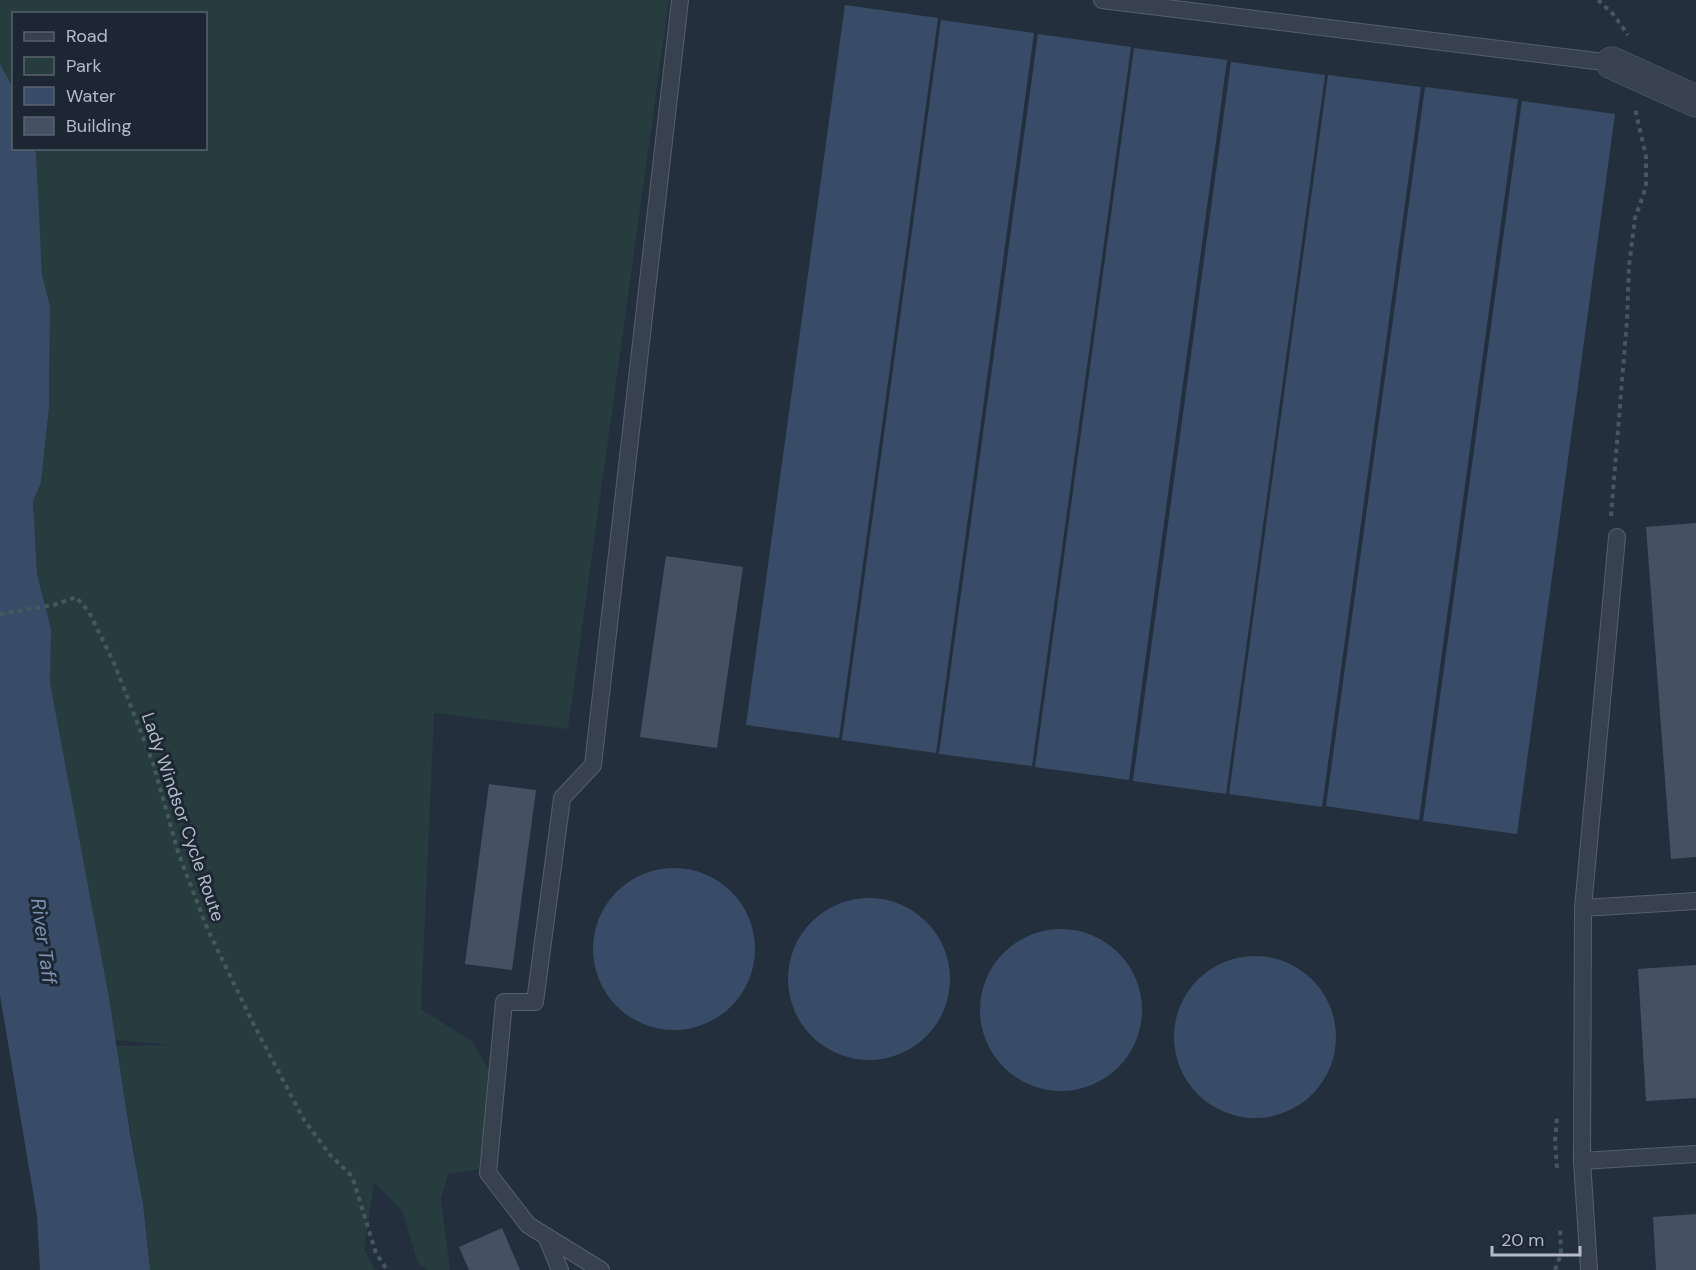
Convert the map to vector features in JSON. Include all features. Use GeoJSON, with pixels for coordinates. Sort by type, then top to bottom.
{"type":"FeatureCollection","features":[{"type":"Feature","properties":{"kind":"street"},"geometry":{"type":"LineString","coordinates":[[1612,63],[1696,101]]}},
{"type":"Feature","properties":{"kind":"lane"},"geometry":{"type":"LineString","coordinates":[[601,1270],[528,1225],[488,1173],[504,1002],[535,1002],[562,798],[593,765],[680,0]]}},
{"type":"Feature","properties":{"kind":"lane"},"geometry":{"type":"LineString","coordinates":[[1102,0],[1612,63]]}},
{"type":"Feature","properties":{"kind":"lane"},"geometry":{"type":"LineString","coordinates":[[1589,1270],[1582,1161],[1583,908],[1617,537]]}},
{"type":"Feature","properties":{"kind":"lane"},"geometry":{"type":"LineString","coordinates":[[1583,908],[1696,901]]}},
{"type":"Feature","properties":{"kind":"lane"},"geometry":{"type":"LineString","coordinates":[[1582,1161],[1696,1154]]}},
{"type":"Feature","properties":{"kind":"lane"},"geometry":{"type":"LineString","coordinates":[[546,1236],[560,1270]]}},
{"type":"Feature","properties":{"kind":"path","name":"Lady Windsor Cycle Route"},"geometry":{"type":"LineString","coordinates":[[0,614],[54,605],[76,597],[89,612],[114,663],[153,763],[178,852],[207,928],[304,1120],[331,1156],[352,1176],[376,1253],[387,1270]]}},
{"type":"Feature","properties":{"kind":"path"},"geometry":{"type":"LineString","coordinates":[[1555,1270],[1561,1254]]}},
{"type":"Feature","properties":{"kind":"green space"},"geometry":{"type":"Polygon","coordinates":[[[0,0],[669,0],[568,729],[434,713],[421,1009],[473,1042],[490,1072],[479,1169],[448,1174],[441,1199],[450,1270],[428,1270],[418,1263],[402,1210],[374,1182],[364,1250],[375,1270],[150,1270],[143,1204],[116,1046],[172,1045],[115,1040],[50,683],[51,629],[37,574],[33,501],[41,483],[49,407],[50,306],[42,275],[34,150],[207,150],[207,12],[12,12],[12,86],[0,64],[0,0]]]}},
{"type":"Feature","properties":{"kind":"water"},"geometry":{"type":"Polygon","coordinates":[[[845,5],[938,18],[839,738],[746,725],[845,5]]]}},
{"type":"Feature","properties":{"kind":"water"},"geometry":{"type":"Polygon","coordinates":[[[941,20],[1034,33],[936,753],[842,740],[941,20]]]}},
{"type":"Feature","properties":{"kind":"water"},"geometry":{"type":"Polygon","coordinates":[[[1038,34],[1131,47],[1032,766],[939,754],[1038,34]]]}},
{"type":"Feature","properties":{"kind":"water"},"geometry":{"type":"Polygon","coordinates":[[[1134,48],[1227,60],[1129,780],[1035,767],[1134,48]]]}},
{"type":"Feature","properties":{"kind":"water"},"geometry":{"type":"Polygon","coordinates":[[[1231,62],[1325,75],[1226,794],[1133,781],[1231,62]]]}},
{"type":"Feature","properties":{"kind":"water","name":"River Taff"},"geometry":{"type":"Polygon","coordinates":[[[0,64],[12,86],[12,150],[34,150],[36,154],[42,275],[50,306],[49,407],[41,483],[33,501],[37,574],[51,629],[50,683],[109,998],[143,1204],[150,1270],[40,1270],[37,1216],[0,995],[0,64]]]}},
{"type":"Feature","properties":{"kind":"water"},"geometry":{"type":"Polygon","coordinates":[[[1328,75],[1421,87],[1322,807],[1229,794],[1328,75]]]}},
{"type":"Feature","properties":{"kind":"water"},"geometry":{"type":"Polygon","coordinates":[[[1425,87],[1518,99],[1419,820],[1326,806],[1425,87]]]}},
{"type":"Feature","properties":{"kind":"water"},"geometry":{"type":"Polygon","coordinates":[[[1522,101],[1615,114],[1517,834],[1423,821],[1522,101]]]}},
{"type":"Feature","properties":{"kind":"water"},"geometry":{"type":"Polygon","coordinates":[[[674,868],[705,875],[719,882],[731,892],[741,904],[748,918],[755,949],[748,980],[741,994],[731,1006],[719,1016],[705,1023],[674,1030],[643,1023],[629,1016],[617,1006],[607,994],[600,980],[593,949],[600,918],[607,904],[617,892],[629,882],[643,875],[674,868]]]}},
{"type":"Feature","properties":{"kind":"water"},"geometry":{"type":"Polygon","coordinates":[[[869,898],[900,905],[914,912],[926,922],[936,934],[943,948],[950,979],[943,1010],[936,1024],[926,1036],[914,1046],[900,1053],[869,1060],[838,1053],[824,1046],[812,1036],[802,1024],[795,1010],[788,979],[795,948],[802,934],[812,922],[824,912],[838,905],[869,898]]]}},
{"type":"Feature","properties":{"kind":"water"},"geometry":{"type":"Polygon","coordinates":[[[1061,929],[1092,936],[1106,943],[1118,953],[1128,965],[1135,979],[1142,1010],[1135,1041],[1128,1055],[1118,1067],[1106,1077],[1092,1084],[1061,1091],[1030,1084],[1016,1077],[1004,1067],[994,1055],[987,1041],[980,1010],[987,979],[994,965],[1004,953],[1016,943],[1030,936],[1061,929]]]}},
{"type":"Feature","properties":{"kind":"water"},"geometry":{"type":"Polygon","coordinates":[[[1255,956],[1286,963],[1300,970],[1312,980],[1322,992],[1329,1006],[1336,1037],[1329,1068],[1322,1082],[1312,1094],[1300,1104],[1286,1111],[1255,1118],[1224,1111],[1210,1104],[1198,1094],[1188,1082],[1181,1068],[1174,1037],[1181,1006],[1188,992],[1198,980],[1210,970],[1224,963],[1255,956]]]}},
{"type":"Feature","properties":{"kind":"building"},"geometry":{"type":"Polygon","coordinates":[[[1696,523],[1696,857],[1671,859],[1646,527],[1696,523]]]}},
{"type":"Feature","properties":{"kind":"building"},"geometry":{"type":"Polygon","coordinates":[[[666,556],[743,567],[717,748],[640,737],[666,556]]]}},
{"type":"Feature","properties":{"kind":"building"},"geometry":{"type":"Polygon","coordinates":[[[489,784],[536,790],[512,970],[465,964],[489,784]]]}},
{"type":"Feature","properties":{"kind":"building"},"geometry":{"type":"Polygon","coordinates":[[[1696,965],[1696,1098],[1646,1101],[1638,969],[1696,965]]]}},
{"type":"Feature","properties":{"kind":"building"},"geometry":{"type":"Polygon","coordinates":[[[1696,1214],[1696,1270],[1656,1270],[1653,1217],[1696,1214]]]}},
{"type":"Feature","properties":{"kind":"building"},"geometry":{"type":"Polygon","coordinates":[[[502,1228],[520,1270],[469,1270],[459,1247],[502,1228]]]}}]}
